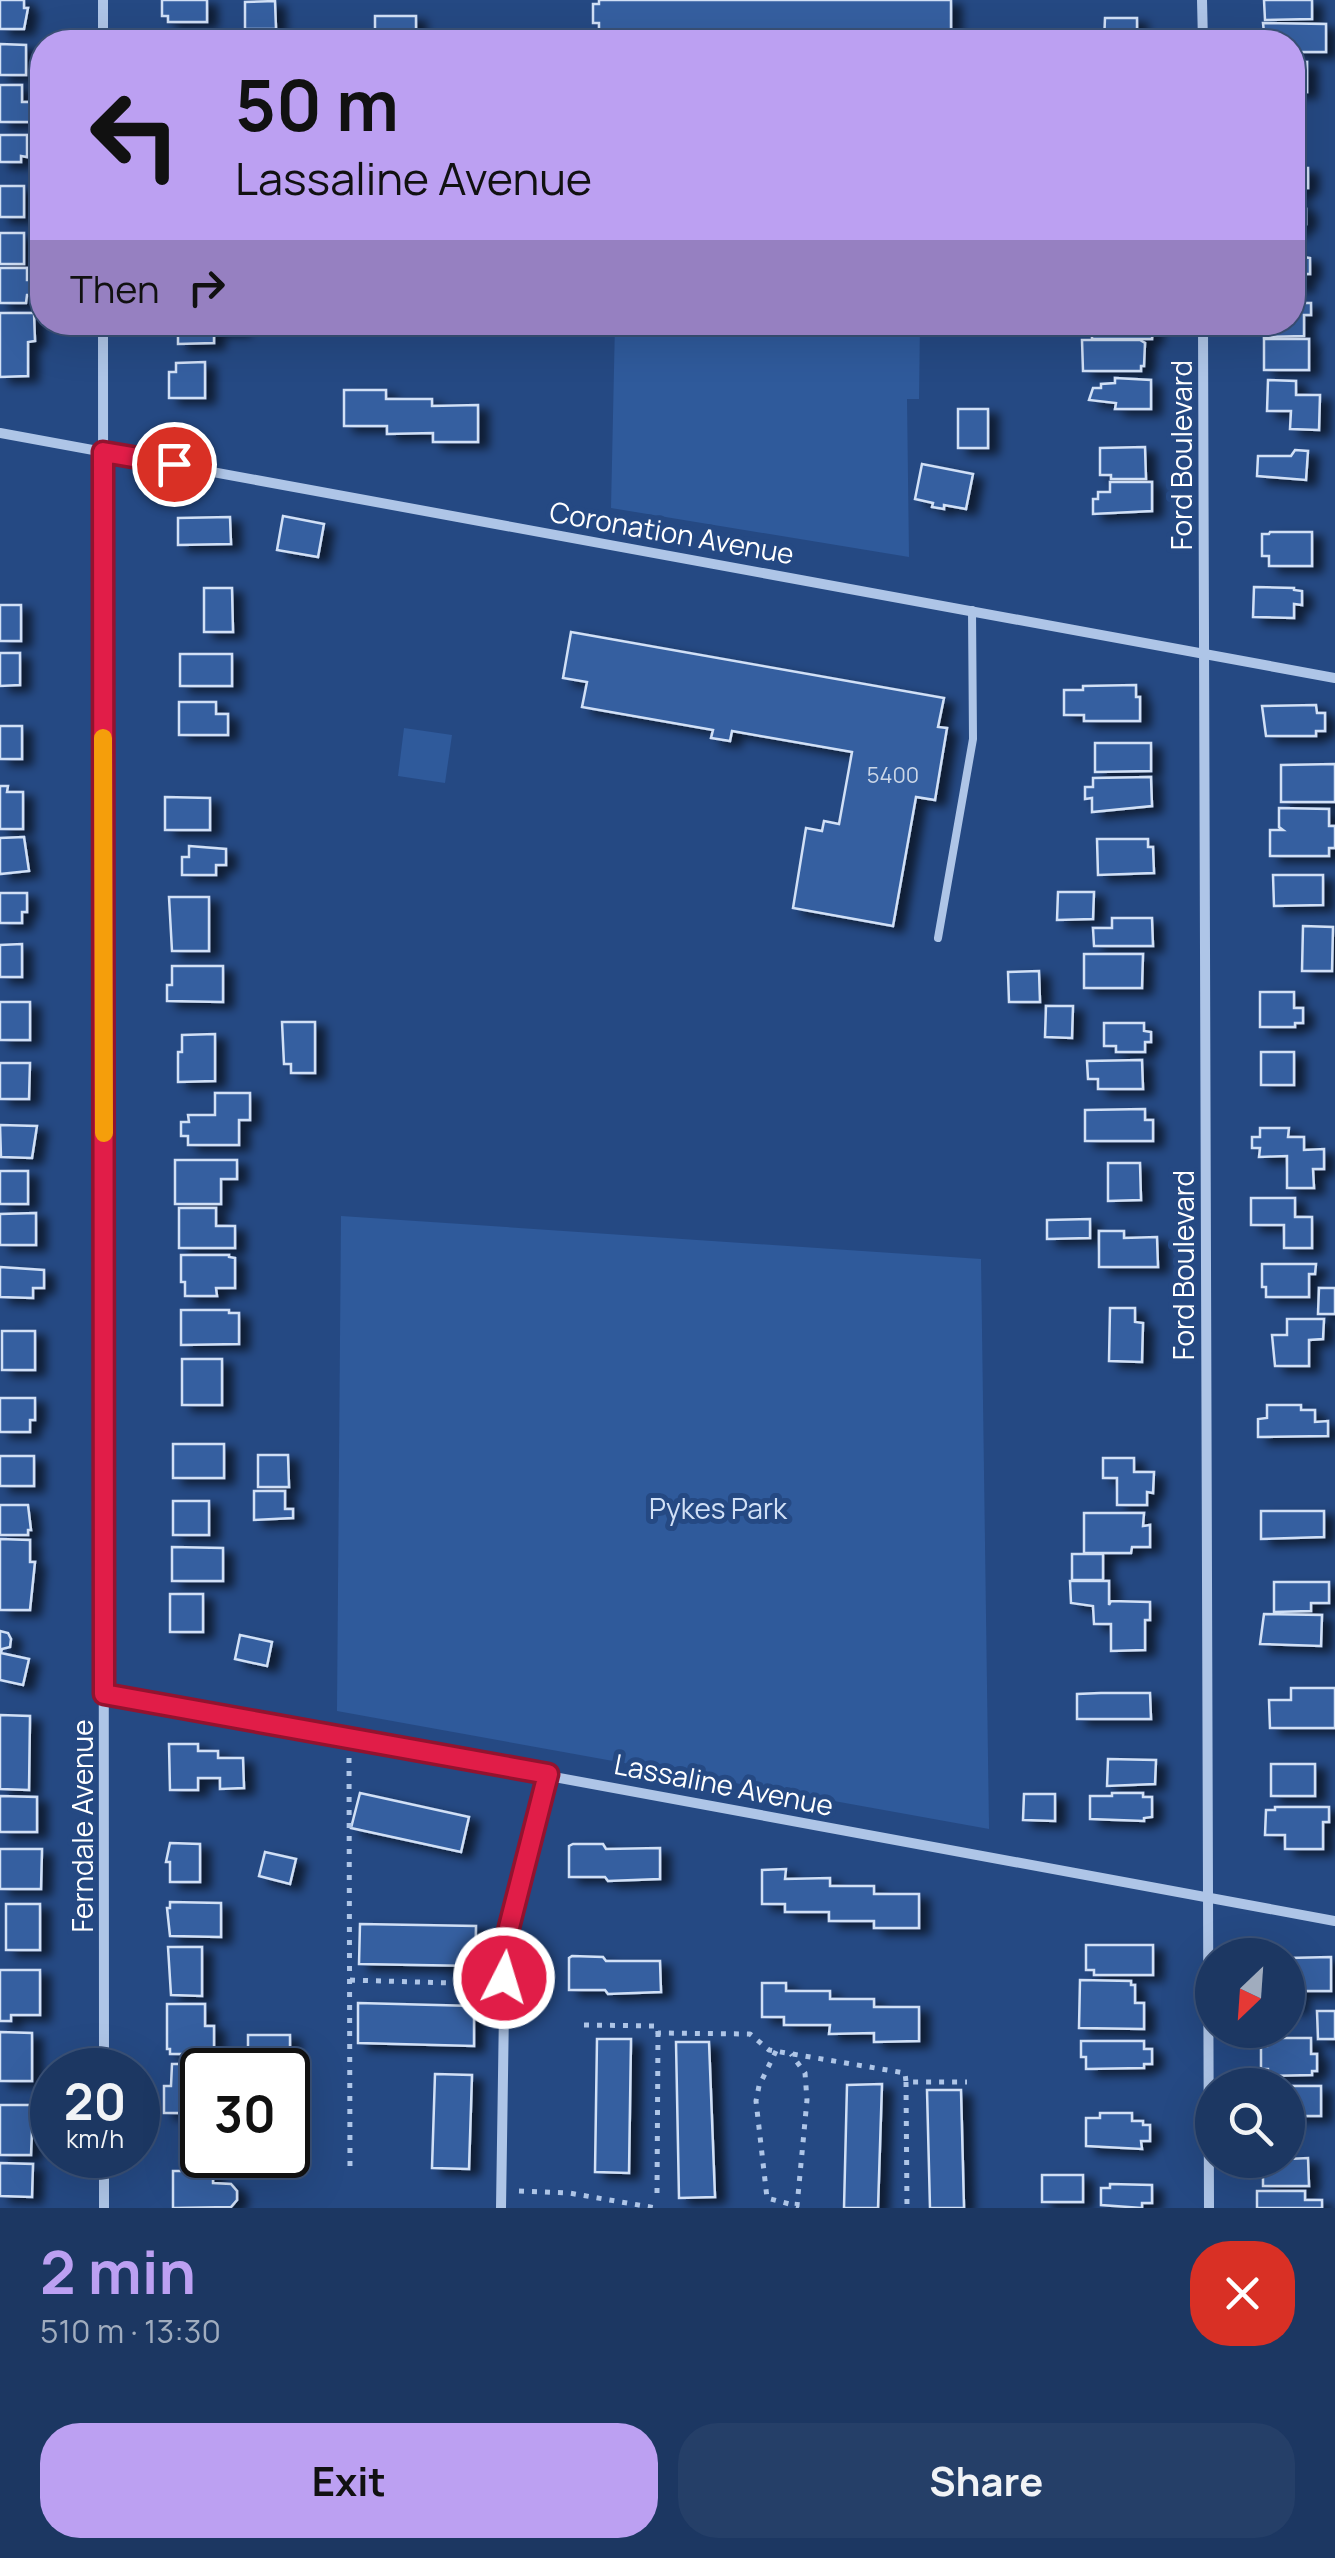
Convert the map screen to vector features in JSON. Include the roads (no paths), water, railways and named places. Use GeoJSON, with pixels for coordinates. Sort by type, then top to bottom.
{"type":"FeatureCollection","features":[{"type":"Feature","properties":{"kind":"street"},"geometry":{"type":"LineString","coordinates":[[103,0],[103,30]]}},
{"type":"Feature","properties":{"kind":"street"},"geometry":{"type":"LineString","coordinates":[[1202,0],[1202,30]]}},
{"type":"Feature","properties":{"kind":"street","name":"Ferndale Avenue"},"geometry":{"type":"LineString","coordinates":[[103,335],[104,2048]]}},
{"type":"Feature","properties":{"kind":"street","name":"Ford Boulevard"},"geometry":{"type":"LineString","coordinates":[[1203,335],[1209,2208]]}},
{"type":"Feature","properties":{"kind":"street","name":"Coronation Avenue"},"geometry":{"type":"LineString","coordinates":[[0,433],[1335,678]]}},
{"type":"Feature","properties":{"kind":"street","name":"Lassaline Avenue"},"geometry":{"type":"LineString","coordinates":[[104,1694],[1335,1921]]}},
{"type":"Feature","properties":{"kind":"street"},"geometry":{"type":"LineString","coordinates":[[501,2208],[505,1943],[548,1774]]}},
{"type":"Feature","properties":{"kind":"street"},"geometry":{"type":"LineString","coordinates":[[104,2178],[104,2208]]}},
{"type":"Feature","properties":{"kind":"lane"},"geometry":{"type":"LineString","coordinates":[[938,938],[973,739],[972,610]]}},
{"type":"Feature","properties":{"kind":"park label","name":"Pykes Park"},"geometry":{"type":"Point","coordinates":[718,1508]}}]}
